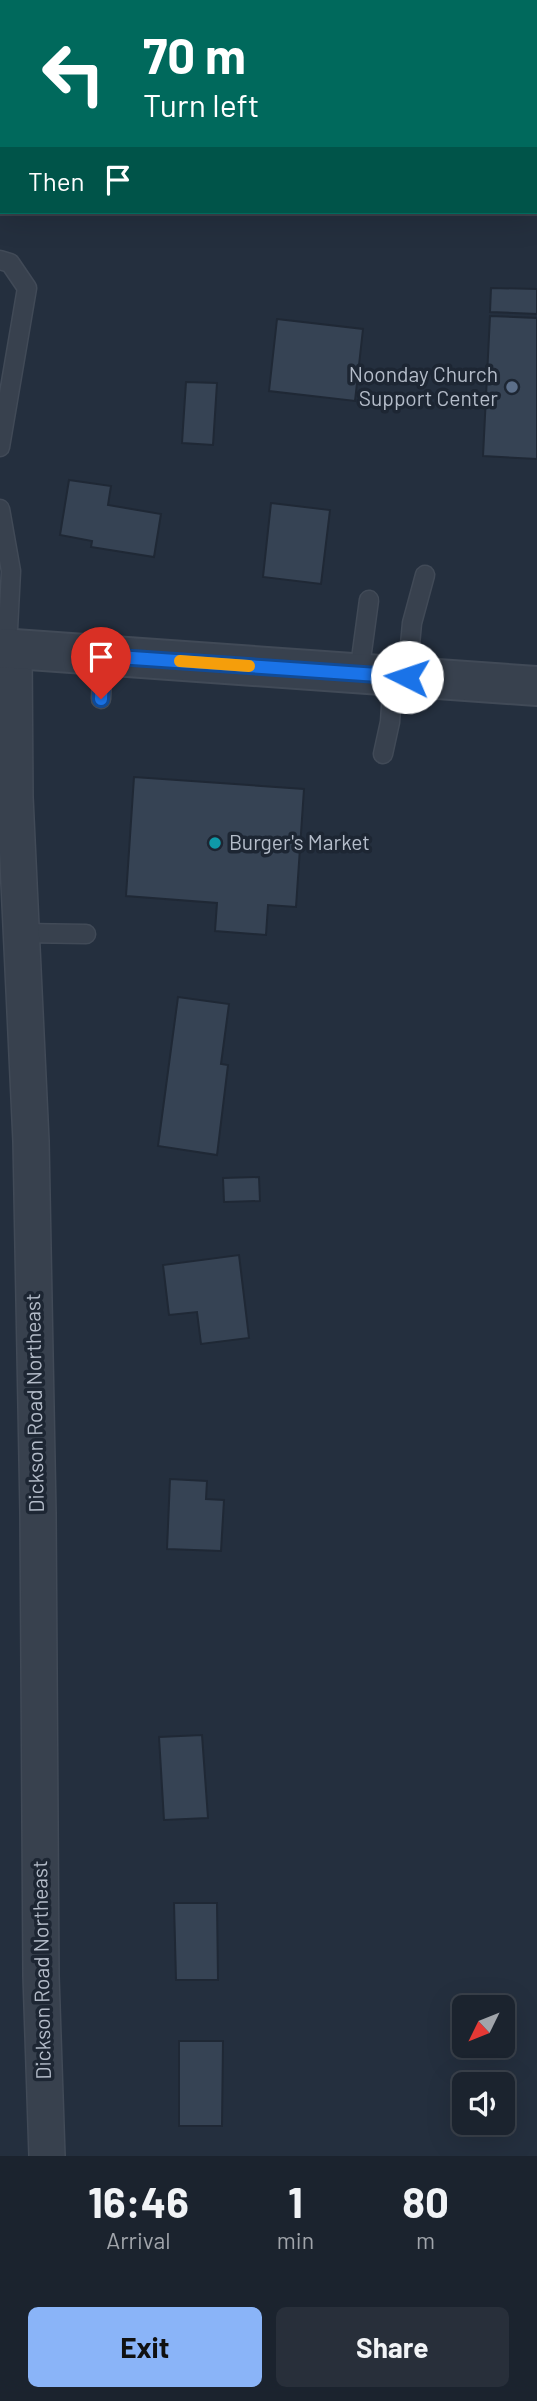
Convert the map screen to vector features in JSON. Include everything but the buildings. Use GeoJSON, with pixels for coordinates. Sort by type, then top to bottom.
{"type":"FeatureCollection","features":[{"type":"Feature","properties":{"kind":"street"},"geometry":{"type":"LineString","coordinates":[[7,649],[537,686]]}},
{"type":"Feature","properties":{"kind":"street","name":"Dickson Road Northeast"},"geometry":{"type":"LineString","coordinates":[[7,649],[31,1141],[38,1527],[41,1976],[47,2156]]}},
{"type":"Feature","properties":{"kind":"lane"},"geometry":{"type":"LineString","coordinates":[[0,260],[10,263],[27,288],[0,447]]}},
{"type":"Feature","properties":{"kind":"lane"},"geometry":{"type":"LineString","coordinates":[[0,509],[10,570],[7,649]]}},
{"type":"Feature","properties":{"kind":"lane"},"geometry":{"type":"LineString","coordinates":[[386,675],[412,623],[425,575]]}},
{"type":"Feature","properties":{"kind":"lane"},"geometry":{"type":"LineString","coordinates":[[369,600],[386,675],[390,722],[383,754]]}},
{"type":"Feature","properties":{"kind":"lane"},"geometry":{"type":"LineString","coordinates":[[101,699],[103,656]]}},
{"type":"Feature","properties":{"kind":"lane"},"geometry":{"type":"LineString","coordinates":[[21,933],[86,934]]}},
{"type":"Feature","properties":{"kind":"slow traffic"},"geometry":{"type":"LineString","coordinates":[[180,661],[249,666]]}},
{"type":"Feature","properties":{"kind":"place","name":"Noonday Church Support Center"},"geometry":{"type":"Point","coordinates":[512,387]}},
{"type":"Feature","properties":{"kind":"place","name":"Burger's Market"},"geometry":{"type":"Point","coordinates":[215,843]}},
{"type":"Feature","properties":{"kind":"route"},"geometry":{"type":"LineString","coordinates":[[101,699],[103,656],[407,677]]}}]}
